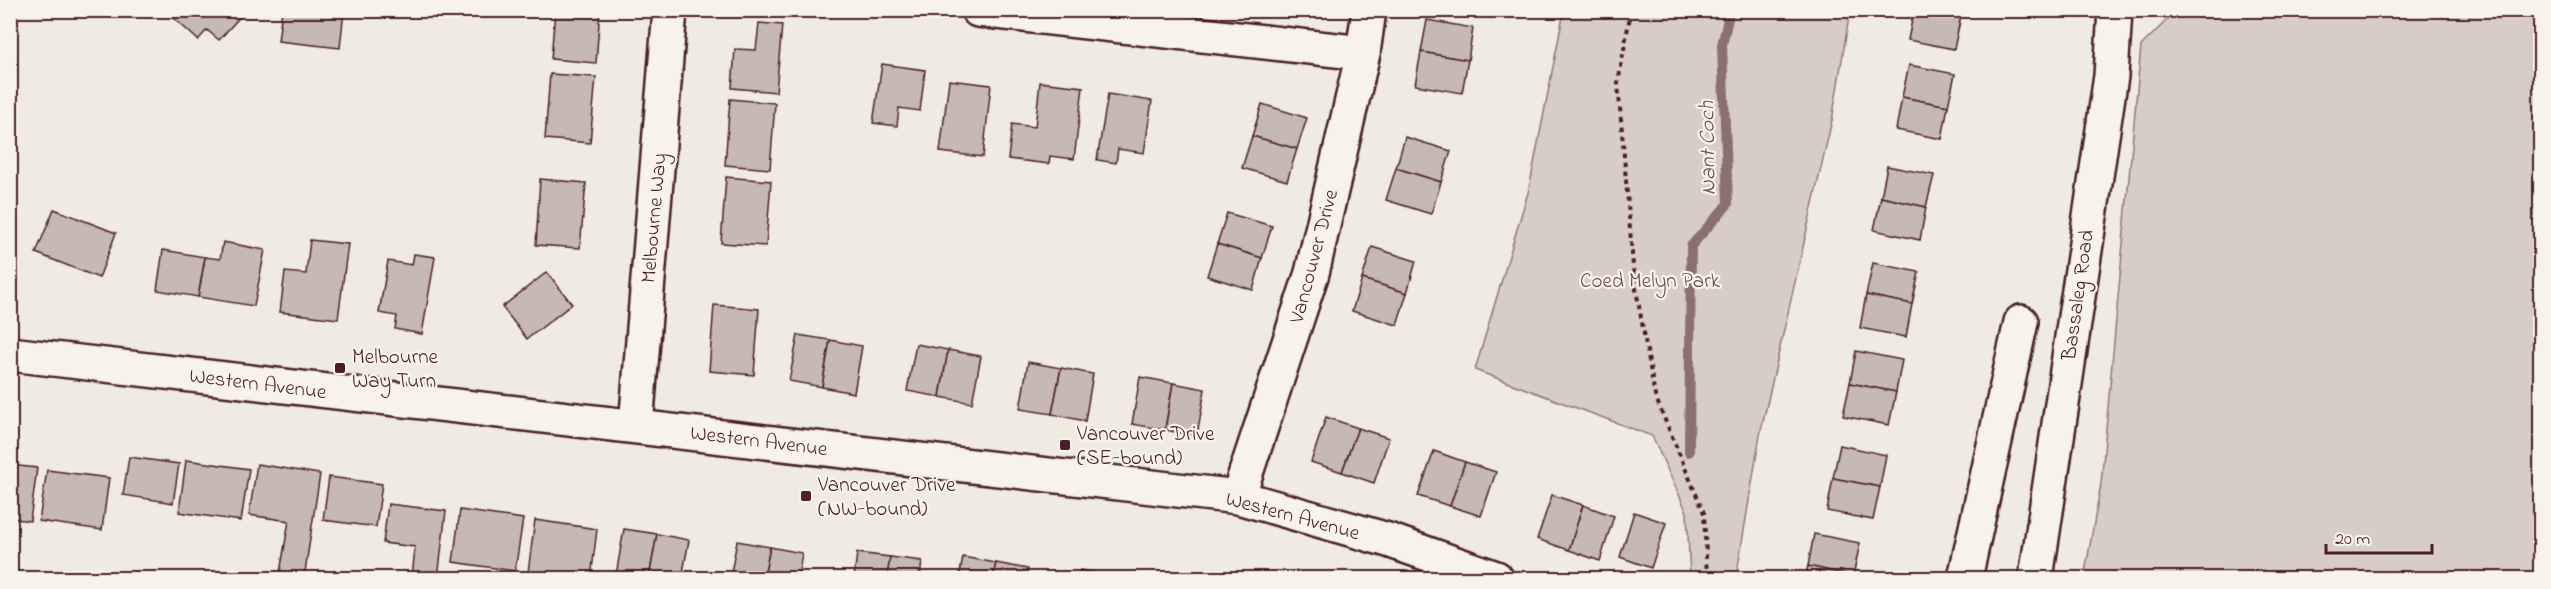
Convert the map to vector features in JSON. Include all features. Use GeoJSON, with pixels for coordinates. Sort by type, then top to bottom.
{"type":"FeatureCollection","features":[{"type":"Feature","properties":{"kind":"street","name":"Melbourne Way"},"geometry":{"type":"LineString","coordinates":[[636,426],[669,10]]}},
{"type":"Feature","properties":{"kind":"street"},"geometry":{"type":"LineString","coordinates":[[978,10],[1363,53]]}},
{"type":"Feature","properties":{"kind":"street","name":"Vancouver Drive"},"geometry":{"type":"LineString","coordinates":[[1238,497],[1312,273],[1363,53],[1369,10]]}},
{"type":"Feature","properties":{"kind":"street","name":"Bassaleg Road"},"geometry":{"type":"LineString","coordinates":[[2036,579],[2111,76],[2115,10]]}},
{"type":"Feature","properties":{"kind":"street"},"geometry":{"type":"LineString","coordinates":[[1965,579],[2021,322]]}},
{"type":"Feature","properties":{"kind":"street","name":"Western Avenue"},"geometry":{"type":"LineString","coordinates":[[10,354],[1238,497],[1388,540],[1496,579]]}},
{"type":"Feature","properties":{"kind":"path"},"geometry":{"type":"LineString","coordinates":[[1631,10],[1618,83],[1634,278],[1655,396],[1704,513],[1707,579]]}},
{"type":"Feature","properties":{"kind":"green space","name":"Coed Melyn Park"},"geometry":{"type":"Polygon","coordinates":[[[1564,11],[1850,11],[1832,120],[1760,435],[1736,578],[1690,578],[1687,512],[1652,436],[1475,370],[1529,189],[1564,11]]]}},
{"type":"Feature","properties":{"kind":"green space"},"geometry":{"type":"Polygon","coordinates":[[[2176,11],[2540,11],[2540,578],[2084,578],[2101,484],[2141,46],[2176,11]]]}},
{"type":"Feature","properties":{"kind":"building"},"geometry":{"type":"Polygon","coordinates":[[[165,10],[246,10],[219,40],[207,30],[198,40],[165,10]]]}},
{"type":"Feature","properties":{"kind":"building"},"geometry":{"type":"Polygon","coordinates":[[[282,10],[344,10],[340,48],[278,41],[282,10]]]}},
{"type":"Feature","properties":{"kind":"building"},"geometry":{"type":"Polygon","coordinates":[[[555,10],[600,10],[596,63],[551,59],[555,10]]]}},
{"type":"Feature","properties":{"kind":"building"},"geometry":{"type":"Polygon","coordinates":[[[1914,10],[1933,10],[1961,16],[1954,49],[1908,40],[1914,10]]]}},
{"type":"Feature","properties":{"kind":"building"},"geometry":{"type":"Polygon","coordinates":[[[1933,10],[1962,10],[1961,16],[1933,10]]]}},
{"type":"Feature","properties":{"kind":"building"},"geometry":{"type":"Polygon","coordinates":[[[1427,20],[1473,28],[1468,60],[1421,52],[1427,20]]]}},
{"type":"Feature","properties":{"kind":"building"},"geometry":{"type":"Polygon","coordinates":[[[759,23],[782,25],[776,92],[732,88],[735,49],[756,50],[759,23]]]}},
{"type":"Feature","properties":{"kind":"building"},"geometry":{"type":"Polygon","coordinates":[[[1421,52],[1468,60],[1462,93],[1415,85],[1421,52]]]}},
{"type":"Feature","properties":{"kind":"building"},"geometry":{"type":"Polygon","coordinates":[[[882,64],[925,70],[920,111],[899,108],[897,126],[873,123],[882,64]]]}},
{"type":"Feature","properties":{"kind":"building"},"geometry":{"type":"Polygon","coordinates":[[[1909,65],[1955,74],[1948,106],[1902,97],[1909,65]]]}},
{"type":"Feature","properties":{"kind":"building"},"geometry":{"type":"Polygon","coordinates":[[[550,74],[596,77],[590,143],[545,139],[550,74]]]}},
{"type":"Feature","properties":{"kind":"building"},"geometry":{"type":"Polygon","coordinates":[[[949,80],[991,85],[983,157],[940,152],[949,80]]]}},
{"type":"Feature","properties":{"kind":"building"},"geometry":{"type":"Polygon","coordinates":[[[1040,82],[1083,87],[1074,159],[1050,156],[1049,164],[1008,159],[1012,124],[1035,127],[1040,82]]]}},
{"type":"Feature","properties":{"kind":"building"},"geometry":{"type":"Polygon","coordinates":[[[1108,94],[1152,101],[1144,153],[1118,149],[1116,163],[1097,160],[1108,94]]]}},
{"type":"Feature","properties":{"kind":"building"},"geometry":{"type":"Polygon","coordinates":[[[1902,97],[1948,106],[1942,139],[1896,130],[1902,97]]]}},
{"type":"Feature","properties":{"kind":"building"},"geometry":{"type":"Polygon","coordinates":[[[730,99],[775,103],[770,169],[725,165],[730,99]]]}},
{"type":"Feature","properties":{"kind":"building"},"geometry":{"type":"Polygon","coordinates":[[[1262,104],[1307,118],[1297,149],[1252,136],[1262,104]]]}},
{"type":"Feature","properties":{"kind":"building"},"geometry":{"type":"Polygon","coordinates":[[[1252,136],[1297,149],[1287,181],[1242,168],[1252,136]]]}},
{"type":"Feature","properties":{"kind":"building"},"geometry":{"type":"Polygon","coordinates":[[[1405,137],[1451,151],[1441,182],[1396,168],[1405,137]]]}},
{"type":"Feature","properties":{"kind":"building"},"geometry":{"type":"Polygon","coordinates":[[[1887,166],[1934,175],[1926,207],[1881,197],[1887,166]]]}},
{"type":"Feature","properties":{"kind":"building"},"geometry":{"type":"Polygon","coordinates":[[[1396,168],[1441,182],[1431,214],[1386,200],[1396,168]]]}},
{"type":"Feature","properties":{"kind":"building"},"geometry":{"type":"Polygon","coordinates":[[[726,177],[771,181],[766,246],[721,243],[726,177]]]}},
{"type":"Feature","properties":{"kind":"building"},"geometry":{"type":"Polygon","coordinates":[[[540,179],[586,183],[580,248],[536,245],[540,179]]]}},
{"type":"Feature","properties":{"kind":"building"},"geometry":{"type":"Polygon","coordinates":[[[1881,197],[1926,207],[1920,240],[1874,230],[1881,197]]]}},
{"type":"Feature","properties":{"kind":"building"},"geometry":{"type":"Polygon","coordinates":[[[54,209],[116,233],[99,278],[36,253],[54,209]]]}},
{"type":"Feature","properties":{"kind":"building"},"geometry":{"type":"Polygon","coordinates":[[[1227,213],[1272,226],[1262,258],[1217,244],[1227,213]]]}},
{"type":"Feature","properties":{"kind":"building"},"geometry":{"type":"Polygon","coordinates":[[[310,240],[348,244],[338,319],[280,312],[285,272],[306,274],[310,240]]]}},
{"type":"Feature","properties":{"kind":"building"},"geometry":{"type":"Polygon","coordinates":[[[223,242],[265,250],[254,306],[198,297],[205,257],[220,259],[223,242]]]}},
{"type":"Feature","properties":{"kind":"building"},"geometry":{"type":"Polygon","coordinates":[[[1217,244],[1262,258],[1253,290],[1207,276],[1217,244]]]}},
{"type":"Feature","properties":{"kind":"building"},"geometry":{"type":"Polygon","coordinates":[[[1372,247],[1416,261],[1407,293],[1362,279],[1372,247]]]}},
{"type":"Feature","properties":{"kind":"building"},"geometry":{"type":"Polygon","coordinates":[[[163,250],[205,257],[198,297],[157,290],[163,250]]]}},
{"type":"Feature","properties":{"kind":"building"},"geometry":{"type":"Polygon","coordinates":[[[414,254],[435,257],[422,334],[395,329],[397,316],[379,313],[388,261],[412,265],[414,254]]]}},
{"type":"Feature","properties":{"kind":"building"},"geometry":{"type":"Polygon","coordinates":[[[1873,263],[1919,272],[1912,304],[1866,295],[1873,263]]]}},
{"type":"Feature","properties":{"kind":"building"},"geometry":{"type":"Polygon","coordinates":[[[547,272],[572,304],[527,339],[502,307],[547,272]]]}},
{"type":"Feature","properties":{"kind":"building"},"geometry":{"type":"Polygon","coordinates":[[[1362,279],[1407,293],[1397,325],[1352,311],[1362,279]]]}},
{"type":"Feature","properties":{"kind":"building"},"geometry":{"type":"Polygon","coordinates":[[[1866,295],[1912,304],[1906,337],[1860,328],[1866,295]]]}},
{"type":"Feature","properties":{"kind":"building"},"geometry":{"type":"Polygon","coordinates":[[[714,305],[759,309],[754,375],[709,371],[714,305]]]}},
{"type":"Feature","properties":{"kind":"building"},"geometry":{"type":"Polygon","coordinates":[[[798,335],[830,340],[822,387],[789,381],[798,335]]]}},
{"type":"Feature","properties":{"kind":"building"},"geometry":{"type":"Polygon","coordinates":[[[830,340],[862,346],[854,393],[822,387],[830,340]]]}},
{"type":"Feature","properties":{"kind":"building"},"geometry":{"type":"Polygon","coordinates":[[[916,344],[948,350],[940,397],[907,391],[916,344]]]}},
{"type":"Feature","properties":{"kind":"building"},"geometry":{"type":"Polygon","coordinates":[[[948,350],[981,356],[972,403],[940,397],[948,350]]]}},
{"type":"Feature","properties":{"kind":"building"},"geometry":{"type":"Polygon","coordinates":[[[1856,351],[1902,360],[1896,392],[1850,383],[1856,351]]]}},
{"type":"Feature","properties":{"kind":"building"},"geometry":{"type":"Polygon","coordinates":[[[1028,362],[1061,368],[1052,414],[1020,409],[1028,362]]]}},
{"type":"Feature","properties":{"kind":"building"},"geometry":{"type":"Polygon","coordinates":[[[1061,368],[1093,374],[1085,421],[1052,414],[1061,368]]]}},
{"type":"Feature","properties":{"kind":"building"},"geometry":{"type":"Polygon","coordinates":[[[1140,377],[1173,383],[1165,430],[1132,424],[1140,377]]]}},
{"type":"Feature","properties":{"kind":"building"},"geometry":{"type":"Polygon","coordinates":[[[1173,383],[1205,389],[1197,436],[1165,430],[1173,383]]]}},
{"type":"Feature","properties":{"kind":"building"},"geometry":{"type":"Polygon","coordinates":[[[1850,383],[1896,392],[1889,425],[1843,416],[1850,383]]]}},
{"type":"Feature","properties":{"kind":"building"},"geometry":{"type":"Polygon","coordinates":[[[1326,417],[1358,428],[1342,472],[1311,462],[1326,417]]]}},
{"type":"Feature","properties":{"kind":"building"},"geometry":{"type":"Polygon","coordinates":[[[1358,428],[1389,438],[1374,483],[1342,472],[1358,428]]]}},
{"type":"Feature","properties":{"kind":"building"},"geometry":{"type":"Polygon","coordinates":[[[1840,445],[1886,455],[1880,487],[1833,478],[1840,445]]]}},
{"type":"Feature","properties":{"kind":"building"},"geometry":{"type":"Polygon","coordinates":[[[1434,451],[1465,462],[1450,506],[1418,496],[1434,451]]]}},
{"type":"Feature","properties":{"kind":"building"},"geometry":{"type":"Polygon","coordinates":[[[129,457],[179,464],[173,503],[123,495],[129,457]]]}},
{"type":"Feature","properties":{"kind":"building"},"geometry":{"type":"Polygon","coordinates":[[[186,460],[249,469],[241,521],[179,512],[186,460]]]}},
{"type":"Feature","properties":{"kind":"building"},"geometry":{"type":"Polygon","coordinates":[[[1465,462],[1496,472],[1481,516],[1450,506],[1465,462]]]}},
{"type":"Feature","properties":{"kind":"building"},"geometry":{"type":"Polygon","coordinates":[[[257,464],[320,474],[304,578],[279,578],[289,521],[249,515],[257,464]]]}},
{"type":"Feature","properties":{"kind":"building"},"geometry":{"type":"Polygon","coordinates":[[[10,465],[37,468],[30,521],[10,518],[10,465]]]}},
{"type":"Feature","properties":{"kind":"building"},"geometry":{"type":"Polygon","coordinates":[[[47,470],[109,478],[102,530],[39,521],[47,470]]]}},
{"type":"Feature","properties":{"kind":"building"},"geometry":{"type":"Polygon","coordinates":[[[329,477],[382,484],[376,527],[323,520],[329,477]]]}},
{"type":"Feature","properties":{"kind":"building"},"geometry":{"type":"Polygon","coordinates":[[[1833,478],[1880,487],[1873,520],[1827,511],[1833,478]]]}},
{"type":"Feature","properties":{"kind":"building"},"geometry":{"type":"Polygon","coordinates":[[[1552,495],[1583,505],[1569,550],[1537,539],[1552,495]]]}},
{"type":"Feature","properties":{"kind":"building"},"geometry":{"type":"Polygon","coordinates":[[[388,504],[446,511],[438,578],[412,578],[415,547],[383,543],[388,504]]]}},
{"type":"Feature","properties":{"kind":"building"},"geometry":{"type":"Polygon","coordinates":[[[1583,505],[1614,516],[1600,561],[1569,550],[1583,505]]]}},
{"type":"Feature","properties":{"kind":"building"},"geometry":{"type":"Polygon","coordinates":[[[460,510],[523,519],[515,571],[453,562],[460,510]]]}},
{"type":"Feature","properties":{"kind":"building"},"geometry":{"type":"Polygon","coordinates":[[[1634,512],[1666,523],[1651,568],[1620,557],[1634,512]]]}},
{"type":"Feature","properties":{"kind":"building"},"geometry":{"type":"Polygon","coordinates":[[[535,520],[597,529],[591,578],[572,578],[528,572],[535,520]]]}},
{"type":"Feature","properties":{"kind":"building"},"geometry":{"type":"Polygon","coordinates":[[[624,529],[657,534],[649,578],[616,575],[624,529]]]}},
{"type":"Feature","properties":{"kind":"building"},"geometry":{"type":"Polygon","coordinates":[[[657,534],[689,540],[682,578],[649,578],[657,534]]]}},
{"type":"Feature","properties":{"kind":"building"},"geometry":{"type":"Polygon","coordinates":[[[1814,534],[1860,543],[1853,576],[1808,566],[1814,534]]]}},
{"type":"Feature","properties":{"kind":"building"},"geometry":{"type":"Polygon","coordinates":[[[737,541],[770,547],[764,578],[730,578],[737,541]]]}},
{"type":"Feature","properties":{"kind":"building"},"geometry":{"type":"Polygon","coordinates":[[[770,547],[802,553],[798,578],[764,578],[770,547]]]}},
{"type":"Feature","properties":{"kind":"building"},"geometry":{"type":"Polygon","coordinates":[[[857,553],[890,557],[887,578],[854,578],[857,553]]]}},
{"type":"Feature","properties":{"kind":"building"},"geometry":{"type":"Polygon","coordinates":[[[890,557],[922,561],[920,578],[887,578],[890,557]]]}},
{"type":"Feature","properties":{"kind":"building"},"geometry":{"type":"Polygon","coordinates":[[[963,557],[996,563],[993,578],[959,578],[963,557]]]}},
{"type":"Feature","properties":{"kind":"building"},"geometry":{"type":"Polygon","coordinates":[[[996,563],[1028,569],[1026,578],[993,578],[996,563]]]}},
{"type":"Feature","properties":{"kind":"building"},"geometry":{"type":"Polygon","coordinates":[[[1808,566],[1853,576],[1853,578],[1805,578],[1808,566]]]}},
{"type":"Feature","properties":{"kind":"building"},"geometry":{"type":"Polygon","coordinates":[[[1080,570],[1113,576],[1112,578],[1078,578],[1080,570]]]}},
{"type":"Feature","properties":{"kind":"waterway","name":"Nant Coch"},"geometry":{"type":"LineString","coordinates":[[1689,452],[1691,246],[1728,204],[1722,45],[1730,10]]}},
{"type":"Feature","properties":{"kind":"place","name":"Melbourne Way Turn"},"geometry":{"type":"Point","coordinates":[340,368]}},
{"type":"Feature","properties":{"kind":"place","name":"Vancouver Drive (SE-bound)"},"geometry":{"type":"Point","coordinates":[1065,445]}},
{"type":"Feature","properties":{"kind":"place","name":"Vancouver Drive (NW-bound)"},"geometry":{"type":"Point","coordinates":[806,496]}}]}
